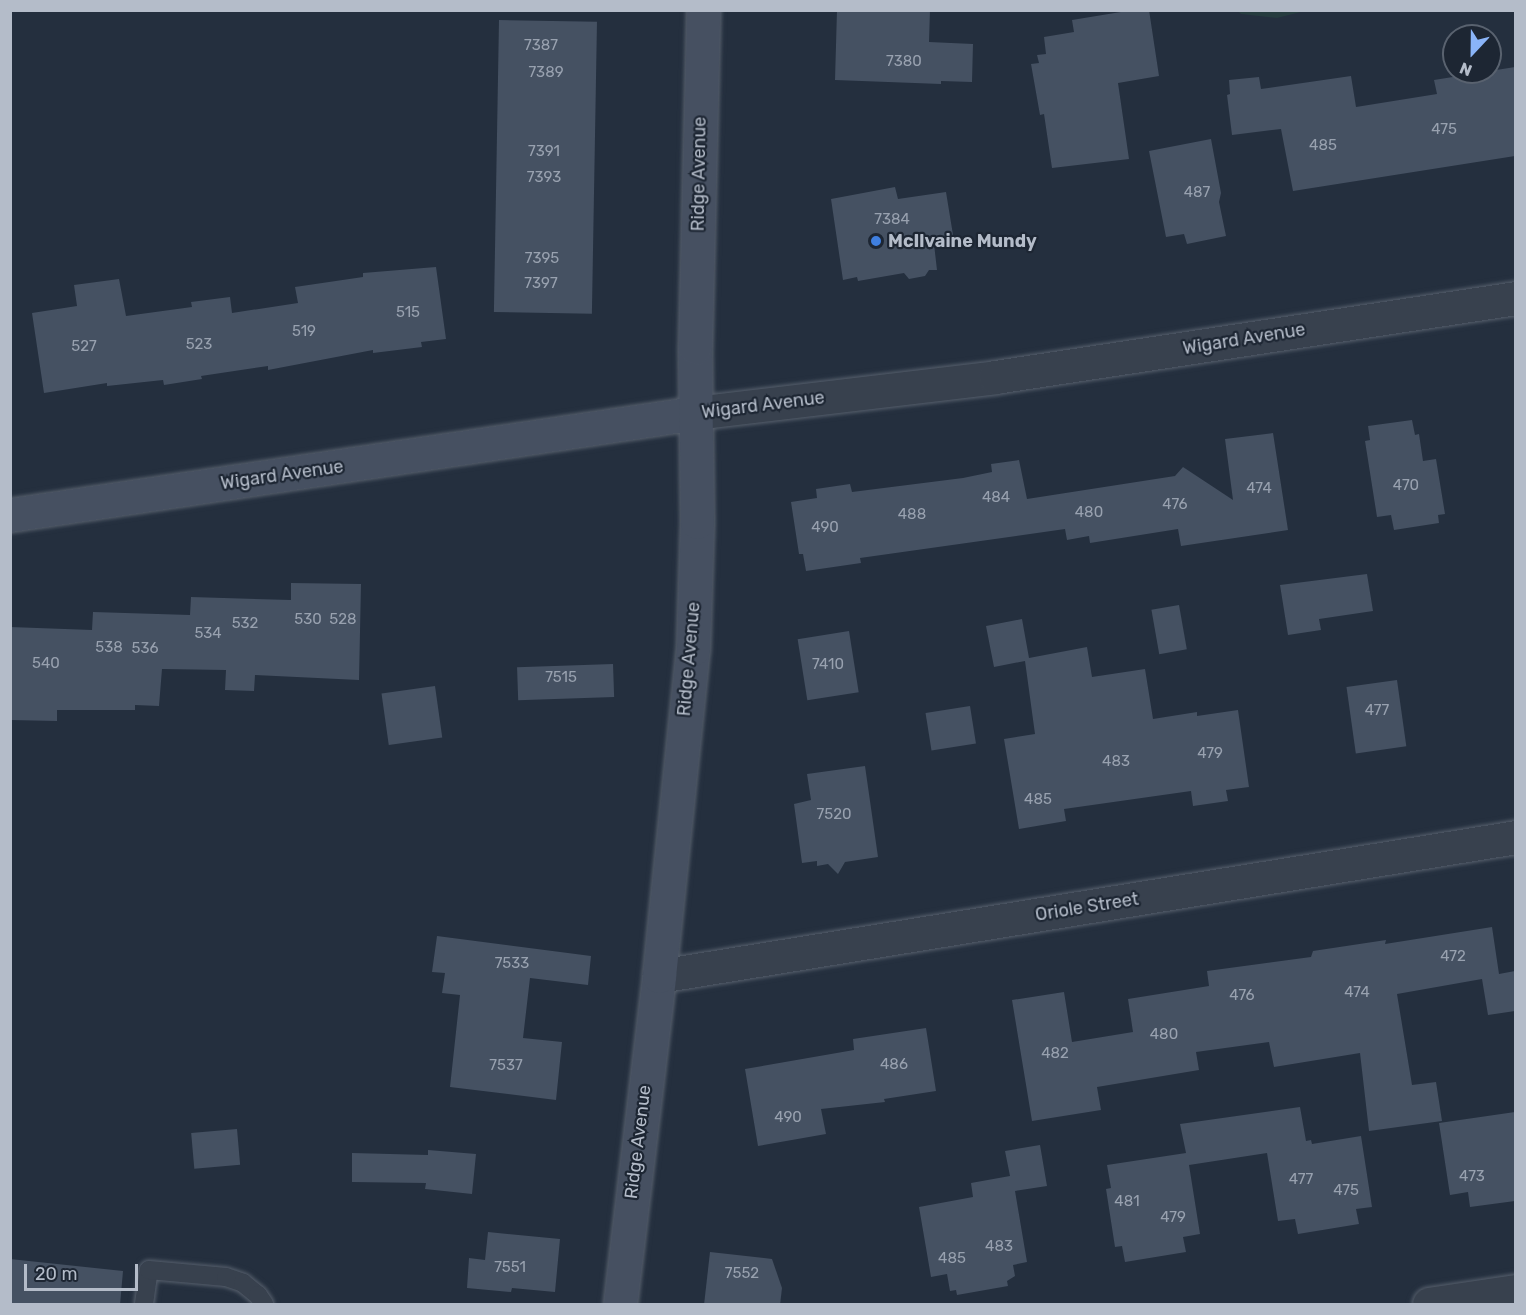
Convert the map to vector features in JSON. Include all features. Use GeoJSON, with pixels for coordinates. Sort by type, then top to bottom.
{"type":"FeatureCollection","features":[{"type":"Feature","properties":{"kind":"main road","name":"Ridge Avenue"},"geometry":{"type":"LineString","coordinates":[[620,1305],[659,976],[693,649],[697,522],[695,413],[703,10]]}},
{"type":"Feature","properties":{"kind":"main road","name":"Wigard Avenue"},"geometry":{"type":"LineString","coordinates":[[10,515],[695,413]]}},
{"type":"Feature","properties":{"kind":"street","name":"Wigard Avenue"},"geometry":{"type":"LineString","coordinates":[[695,413],[995,377],[1515,298]]}},
{"type":"Feature","properties":{"kind":"street","name":"Oriole Street"},"geometry":{"type":"LineString","coordinates":[[659,976],[1515,837]]}},
{"type":"Feature","properties":{"kind":"street"},"geometry":{"type":"LineString","coordinates":[[1429,1305],[1515,1291]]}},
{"type":"Feature","properties":{"kind":"lane"},"geometry":{"type":"LineString","coordinates":[[144,1305],[149,1270],[226,1277],[243,1283],[258,1295],[264,1305]]}},
{"type":"Feature","properties":{"kind":"green space"},"geometry":{"type":"Polygon","coordinates":[[[1238,11],[1305,11],[1277,18],[1241,14],[1238,11]]]}},
{"type":"Feature","properties":{"kind":"building"},"geometry":{"type":"Polygon","coordinates":[[[837,10],[930,10],[929,42],[973,44],[972,82],[941,81],[941,84],[835,80],[837,10]]]}},
{"type":"Feature","properties":{"kind":"building"},"geometry":{"type":"Polygon","coordinates":[[[1133,10],[1149,10],[1159,76],[1118,83],[1129,159],[1052,168],[1044,114],[1040,115],[1031,64],[1039,63],[1037,55],[1046,54],[1044,37],[1074,32],[1072,20],[1133,10]]]}},
{"type":"Feature","properties":{"kind":"building"},"geometry":{"type":"Polygon","coordinates":[[[499,20],[597,22],[592,314],[494,312],[499,20]]]}},
{"type":"Feature","properties":{"kind":"building"},"geometry":{"type":"Polygon","coordinates":[[[1515,67],[1515,156],[1293,191],[1281,129],[1232,135],[1227,95],[1230,94],[1229,80],[1259,77],[1261,89],[1351,76],[1356,107],[1437,94],[1434,80],[1442,79],[1442,84],[1502,84],[1502,69],[1515,67]]]}},
{"type":"Feature","properties":{"kind":"building"},"geometry":{"type":"Polygon","coordinates":[[[1211,139],[1226,236],[1187,244],[1184,234],[1166,237],[1149,151],[1211,139]]]}},
{"type":"Feature","properties":{"kind":"building"},"geometry":{"type":"Polygon","coordinates":[[[895,187],[898,199],[946,192],[954,241],[934,244],[937,270],[929,270],[925,276],[909,279],[904,273],[858,281],[857,277],[843,280],[831,199],[895,187]]]}},
{"type":"Feature","properties":{"kind":"building"},"geometry":{"type":"Polygon","coordinates":[[[436,267],[446,339],[421,342],[422,347],[373,353],[373,350],[268,370],[268,366],[201,376],[202,379],[164,385],[163,380],[107,386],[107,383],[44,393],[32,313],[77,306],[74,285],[119,279],[126,316],[192,307],[191,302],[230,297],[232,313],[298,303],[295,287],[363,277],[363,273],[436,267]]]}},
{"type":"Feature","properties":{"kind":"building"},"geometry":{"type":"Polygon","coordinates":[[[1412,420],[1415,435],[1419,434],[1423,461],[1436,459],[1445,514],[1438,515],[1439,523],[1394,530],[1391,515],[1377,517],[1365,441],[1370,440],[1368,426],[1412,420]]]}},
{"type":"Feature","properties":{"kind":"building"},"geometry":{"type":"Polygon","coordinates":[[[1273,433],[1288,530],[1181,546],[1178,529],[1090,543],[1089,536],[1067,540],[1065,529],[860,558],[861,563],[806,571],[803,554],[799,554],[791,502],[817,498],[816,489],[850,484],[852,492],[963,478],[992,472],[991,464],[1019,460],[1027,499],[1175,476],[1183,467],[1233,500],[1225,439],[1273,433]]]}},
{"type":"Feature","properties":{"kind":"building"},"geometry":{"type":"Polygon","coordinates":[[[1367,574],[1373,611],[1319,619],[1321,630],[1288,635],[1280,585],[1367,574]]]}},
{"type":"Feature","properties":{"kind":"building"},"geometry":{"type":"Polygon","coordinates":[[[291,583],[361,584],[359,680],[255,675],[254,691],[225,690],[226,670],[162,669],[159,706],[135,705],[135,710],[57,710],[57,721],[10,720],[10,627],[92,630],[93,612],[190,615],[191,597],[291,600],[291,583]]]}},
{"type":"Feature","properties":{"kind":"building"},"geometry":{"type":"Polygon","coordinates":[[[1179,605],[1187,649],[1159,654],[1151,610],[1179,605]]]}},
{"type":"Feature","properties":{"kind":"building"},"geometry":{"type":"Polygon","coordinates":[[[1022,619],[1029,658],[1087,647],[1092,677],[1145,669],[1153,719],[1197,712],[1197,716],[1238,710],[1249,787],[1226,790],[1228,801],[1193,806],[1191,791],[1064,809],[1066,821],[1019,829],[1004,739],[1035,734],[1025,661],[994,667],[986,626],[1022,619]]]}},
{"type":"Feature","properties":{"kind":"building"},"geometry":{"type":"Polygon","coordinates":[[[849,631],[859,692],[807,700],[798,639],[849,631]]]}},
{"type":"Feature","properties":{"kind":"building"},"geometry":{"type":"Polygon","coordinates":[[[613,664],[614,697],[518,700],[517,667],[613,664]]]}},
{"type":"Feature","properties":{"kind":"building"},"geometry":{"type":"Polygon","coordinates":[[[1397,680],[1406,746],[1356,753],[1346,687],[1397,680]]]}},
{"type":"Feature","properties":{"kind":"building"},"geometry":{"type":"Polygon","coordinates":[[[435,686],[442,737],[389,745],[382,694],[435,686]]]}},
{"type":"Feature","properties":{"kind":"building"},"geometry":{"type":"Polygon","coordinates":[[[970,706],[976,744],[931,751],[926,713],[970,706]]]}},
{"type":"Feature","properties":{"kind":"building"},"geometry":{"type":"Polygon","coordinates":[[[865,766],[878,857],[845,862],[838,874],[828,864],[817,866],[817,861],[802,863],[794,804],[811,800],[807,774],[865,766]]]}},
{"type":"Feature","properties":{"kind":"building"},"geometry":{"type":"Polygon","coordinates":[[[1492,927],[1499,974],[1515,971],[1515,1011],[1488,1015],[1482,979],[1397,994],[1412,1085],[1436,1082],[1442,1121],[1369,1131],[1360,1053],[1274,1067],[1269,1042],[1196,1052],[1199,1070],[1097,1087],[1101,1110],[1032,1121],[1012,1000],[1064,992],[1072,1042],[1133,1032],[1128,999],[1209,986],[1207,971],[1311,957],[1313,951],[1386,940],[1385,944],[1492,927]]]}},
{"type":"Feature","properties":{"kind":"building"},"geometry":{"type":"Polygon","coordinates":[[[437,936],[591,956],[588,985],[530,978],[523,1038],[562,1042],[556,1100],[450,1087],[460,995],[442,993],[445,973],[432,972],[437,936]]]}},
{"type":"Feature","properties":{"kind":"building"},"geometry":{"type":"Polygon","coordinates":[[[926,1028],[936,1091],[884,1099],[885,1102],[821,1109],[826,1134],[758,1146],[745,1069],[854,1050],[853,1039],[926,1028]]]}},
{"type":"Feature","properties":{"kind":"building"},"geometry":{"type":"Polygon","coordinates":[[[1300,1107],[1306,1141],[1311,1140],[1312,1144],[1361,1136],[1372,1207],[1356,1209],[1359,1224],[1298,1234],[1295,1219],[1278,1221],[1267,1153],[1189,1165],[1200,1234],[1183,1237],[1186,1252],[1125,1262],[1122,1246],[1115,1247],[1106,1189],[1111,1188],[1107,1165],[1186,1153],[1180,1124],[1300,1107]]]}},
{"type":"Feature","properties":{"kind":"building"},"geometry":{"type":"Polygon","coordinates":[[[1515,1112],[1515,1201],[1470,1207],[1468,1192],[1450,1195],[1439,1123],[1515,1112]]]}},
{"type":"Feature","properties":{"kind":"building"},"geometry":{"type":"Polygon","coordinates":[[[237,1129],[240,1165],[194,1169],[191,1133],[237,1129]]]}},
{"type":"Feature","properties":{"kind":"building"},"geometry":{"type":"Polygon","coordinates":[[[1040,1145],[1047,1186],[1015,1191],[1027,1262],[1013,1265],[1015,1276],[1007,1281],[1008,1286],[957,1295],[956,1290],[950,1291],[947,1274],[931,1277],[919,1207],[973,1197],[971,1183],[1010,1176],[1005,1151],[1040,1145]]]}},
{"type":"Feature","properties":{"kind":"building"},"geometry":{"type":"Polygon","coordinates":[[[428,1150],[476,1154],[472,1194],[425,1189],[426,1183],[352,1182],[352,1153],[428,1155],[428,1150]]]}},
{"type":"Feature","properties":{"kind":"building"},"geometry":{"type":"Polygon","coordinates":[[[488,1232],[560,1239],[555,1292],[512,1288],[511,1292],[467,1288],[469,1258],[485,1260],[488,1232]]]}},
{"type":"Feature","properties":{"kind":"building"},"geometry":{"type":"Polygon","coordinates":[[[710,1252],[772,1259],[782,1288],[780,1305],[704,1305],[710,1252]]]}},
{"type":"Feature","properties":{"kind":"building"},"geometry":{"type":"Polygon","coordinates":[[[10,1259],[123,1271],[120,1305],[10,1305],[10,1259]]]}},
{"type":"Feature","properties":{"kind":"place","name":"McIlvaine Mundy"},"geometry":{"type":"Point","coordinates":[876,241]}}]}
